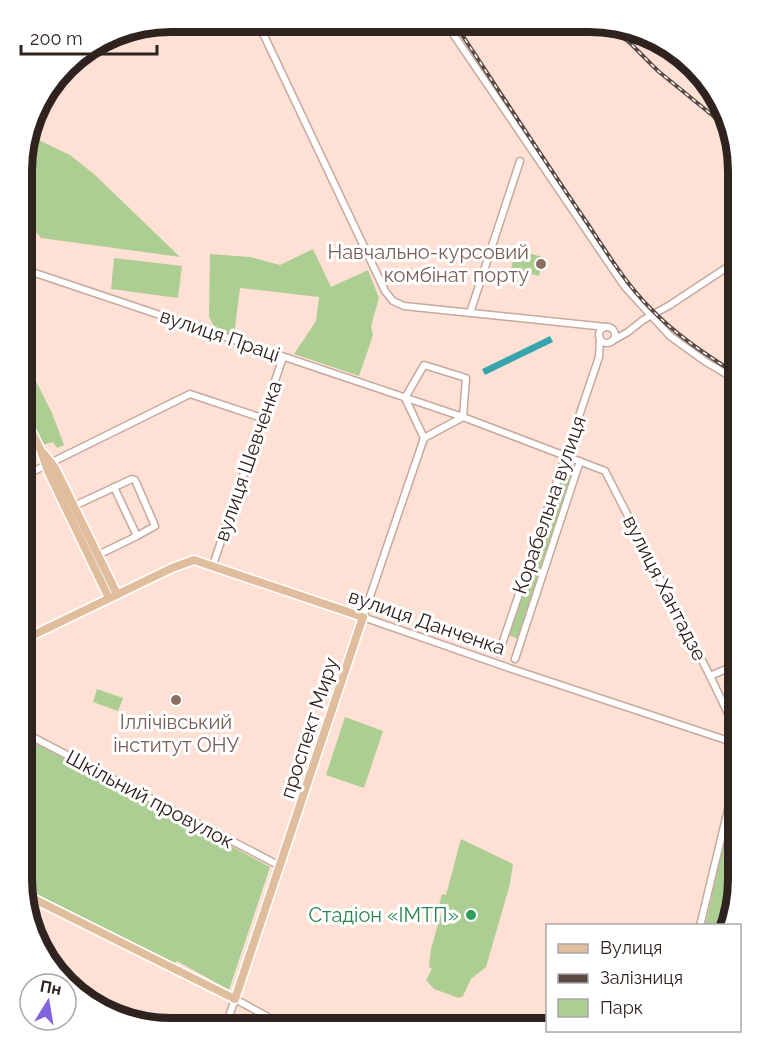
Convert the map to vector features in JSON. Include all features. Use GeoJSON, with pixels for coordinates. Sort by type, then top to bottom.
{"type":"FeatureCollection","features":[{"type":"Feature","properties":{"kind":"main road"},"geometry":{"type":"LineString","coordinates":[[32,438],[48,464],[113,596]]}},
{"type":"Feature","properties":{"kind":"main road"},"geometry":{"type":"LineString","coordinates":[[48,464],[74,506],[98,555],[113,596]]}},
{"type":"Feature","properties":{"kind":"main road","name":"вулиця Данченка"},"geometry":{"type":"LineString","coordinates":[[32,636],[188,561],[201,561],[363,617]]}},
{"type":"Feature","properties":{"kind":"main road","name":"проспект Миру"},"geometry":{"type":"LineString","coordinates":[[235,999],[363,617]]}},
{"type":"Feature","properties":{"kind":"main road"},"geometry":{"type":"LineString","coordinates":[[33,899],[235,999]]}},
{"type":"Feature","properties":{"kind":"street"},"geometry":{"type":"LineString","coordinates":[[262,32],[388,297],[404,306],[631,330]]}},
{"type":"Feature","properties":{"kind":"street"},"geometry":{"type":"LineString","coordinates":[[452,32],[618,277],[650,316],[686,349],[728,375]]}},
{"type":"Feature","properties":{"kind":"street"},"geometry":{"type":"LineString","coordinates":[[470,313],[520,161]]}},
{"type":"Feature","properties":{"kind":"street"},"geometry":{"type":"LineString","coordinates":[[582,324],[604,343],[611,342],[728,267]]}},
{"type":"Feature","properties":{"kind":"street","name":"вулиця Праці"},"geometry":{"type":"LineString","coordinates":[[35,273],[463,417]]}},
{"type":"Feature","properties":{"kind":"street"},"geometry":{"type":"LineString","coordinates":[[599,357],[600,331],[607,328]]}},
{"type":"Feature","properties":{"kind":"street"},"geometry":{"type":"LineString","coordinates":[[599,357],[611,342],[614,333],[607,328]]}},
{"type":"Feature","properties":{"kind":"street","name":"вулиця Шевченка"},"geometry":{"type":"LineString","coordinates":[[213,565],[284,357]]}},
{"type":"Feature","properties":{"kind":"street","name":"Корабельна вулиця"},"geometry":{"type":"LineString","coordinates":[[499,653],[599,357]]}},
{"type":"Feature","properties":{"kind":"street"},"geometry":{"type":"LineString","coordinates":[[463,417],[466,378],[424,365],[405,399],[424,438],[463,417],[580,461]]}},
{"type":"Feature","properties":{"kind":"street"},"geometry":{"type":"LineString","coordinates":[[32,472],[190,394],[262,418]]}},
{"type":"Feature","properties":{"kind":"street","name":"проспект Миру"},"geometry":{"type":"LineString","coordinates":[[363,617],[424,438]]}},
{"type":"Feature","properties":{"kind":"street","name":"Корабельна вулиця"},"geometry":{"type":"LineString","coordinates":[[515,659],[580,461]]}},
{"type":"Feature","properties":{"kind":"street","name":"вулиця Хантадзе"},"geometry":{"type":"LineString","coordinates":[[580,461],[605,471],[727,711]]}},
{"type":"Feature","properties":{"kind":"street"},"geometry":{"type":"LineString","coordinates":[[74,506],[133,479],[155,526],[98,555]]}},
{"type":"Feature","properties":{"kind":"street"},"geometry":{"type":"LineString","coordinates":[[114,487],[137,536]]}},
{"type":"Feature","properties":{"kind":"street","name":"вулиця Данченка"},"geometry":{"type":"LineString","coordinates":[[363,617],[727,740]]}},
{"type":"Feature","properties":{"kind":"street"},"geometry":{"type":"LineString","coordinates":[[710,675],[727,668]]}},
{"type":"Feature","properties":{"kind":"street","name":"Шкільний провулок"},"geometry":{"type":"LineString","coordinates":[[32,737],[280,866]]}},
{"type":"Feature","properties":{"kind":"street"},"geometry":{"type":"LineString","coordinates":[[700,924],[727,813]]}},
{"type":"Feature","properties":{"kind":"street"},"geometry":{"type":"LineString","coordinates":[[235,999],[269,1018]]}},
{"type":"Feature","properties":{"kind":"street","name":"проспект Миру"},"geometry":{"type":"LineString","coordinates":[[228,1018],[235,999]]}},
{"type":"Feature","properties":{"kind":"green space"},"geometry":{"type":"Polygon","coordinates":[[[35,139],[70,155],[95,175],[180,257],[41,238],[32,227],[32,171],[35,139]]]}},
{"type":"Feature","properties":{"kind":"green space"},"geometry":{"type":"Polygon","coordinates":[[[313,249],[331,287],[368,270],[379,298],[371,326],[373,335],[359,376],[294,354],[316,321],[319,297],[240,288],[234,336],[214,326],[209,317],[210,254],[250,257],[280,265],[313,249]]]}},
{"type":"Feature","properties":{"kind":"green space"},"geometry":{"type":"Polygon","coordinates":[[[516,250],[543,257],[539,276],[511,269],[516,250]]]}},
{"type":"Feature","properties":{"kind":"green space"},"geometry":{"type":"Polygon","coordinates":[[[114,258],[182,266],[178,298],[111,289],[114,258]]]}},
{"type":"Feature","properties":{"kind":"green space"},"geometry":{"type":"Polygon","coordinates":[[[32,374],[52,413],[64,445],[57,448],[53,442],[42,445],[32,425],[32,374]]]}},
{"type":"Feature","properties":{"kind":"green space"},"geometry":{"type":"Polygon","coordinates":[[[564,465],[576,469],[519,639],[507,635],[564,465]]]}},
{"type":"Feature","properties":{"kind":"green space"},"geometry":{"type":"Polygon","coordinates":[[[97,689],[123,698],[118,711],[93,702],[97,689]]]}},
{"type":"Feature","properties":{"kind":"green space"},"geometry":{"type":"Polygon","coordinates":[[[345,717],[383,731],[364,788],[326,775],[345,717]]]}},
{"type":"Feature","properties":{"kind":"green space"},"geometry":{"type":"Polygon","coordinates":[[[32,739],[270,867],[229,990],[177,961],[174,964],[33,894],[32,739]]]}},
{"type":"Feature","properties":{"kind":"green space"},"geometry":{"type":"Polygon","coordinates":[[[727,828],[725,906],[720,924],[705,924],[727,828]]]}},
{"type":"Feature","properties":{"kind":"green space","name":"Стадіон «ІМТП»"},"geometry":{"type":"Polygon","coordinates":[[[461,839],[513,864],[510,884],[486,967],[471,979],[463,996],[459,998],[434,989],[426,980],[432,969],[429,967],[431,949],[442,910],[438,909],[442,894],[446,895],[461,839]]]}},
{"type":"Feature","properties":{"kind":"water"},"geometry":{"type":"Polygon","coordinates":[[[550,336],[553,342],[485,375],[482,369],[550,336]]]}},
{"type":"Feature","properties":{"kind":"railway"},"geometry":{"type":"LineString","coordinates":[[460,32],[631,287],[671,328],[728,368]]}},
{"type":"Feature","properties":{"kind":"railway"},"geometry":{"type":"LineString","coordinates":[[620,35],[658,71],[717,119]]}},
{"type":"Feature","properties":{"kind":"railway"},"geometry":{"type":"LineString","coordinates":[[658,50],[686,72]]}},
{"type":"Feature","properties":{"kind":"place","name":"Навчально-курсовий комбінат порту"},"geometry":{"type":"Point","coordinates":[541,264]}},
{"type":"Feature","properties":{"kind":"place","name":"Іллічівський інститут ОНУ"},"geometry":{"type":"Point","coordinates":[176,700]}},
{"type":"Feature","properties":{"kind":"place","name":"Стадіон «ІМТП»"},"geometry":{"type":"Point","coordinates":[471,915]}}]}
